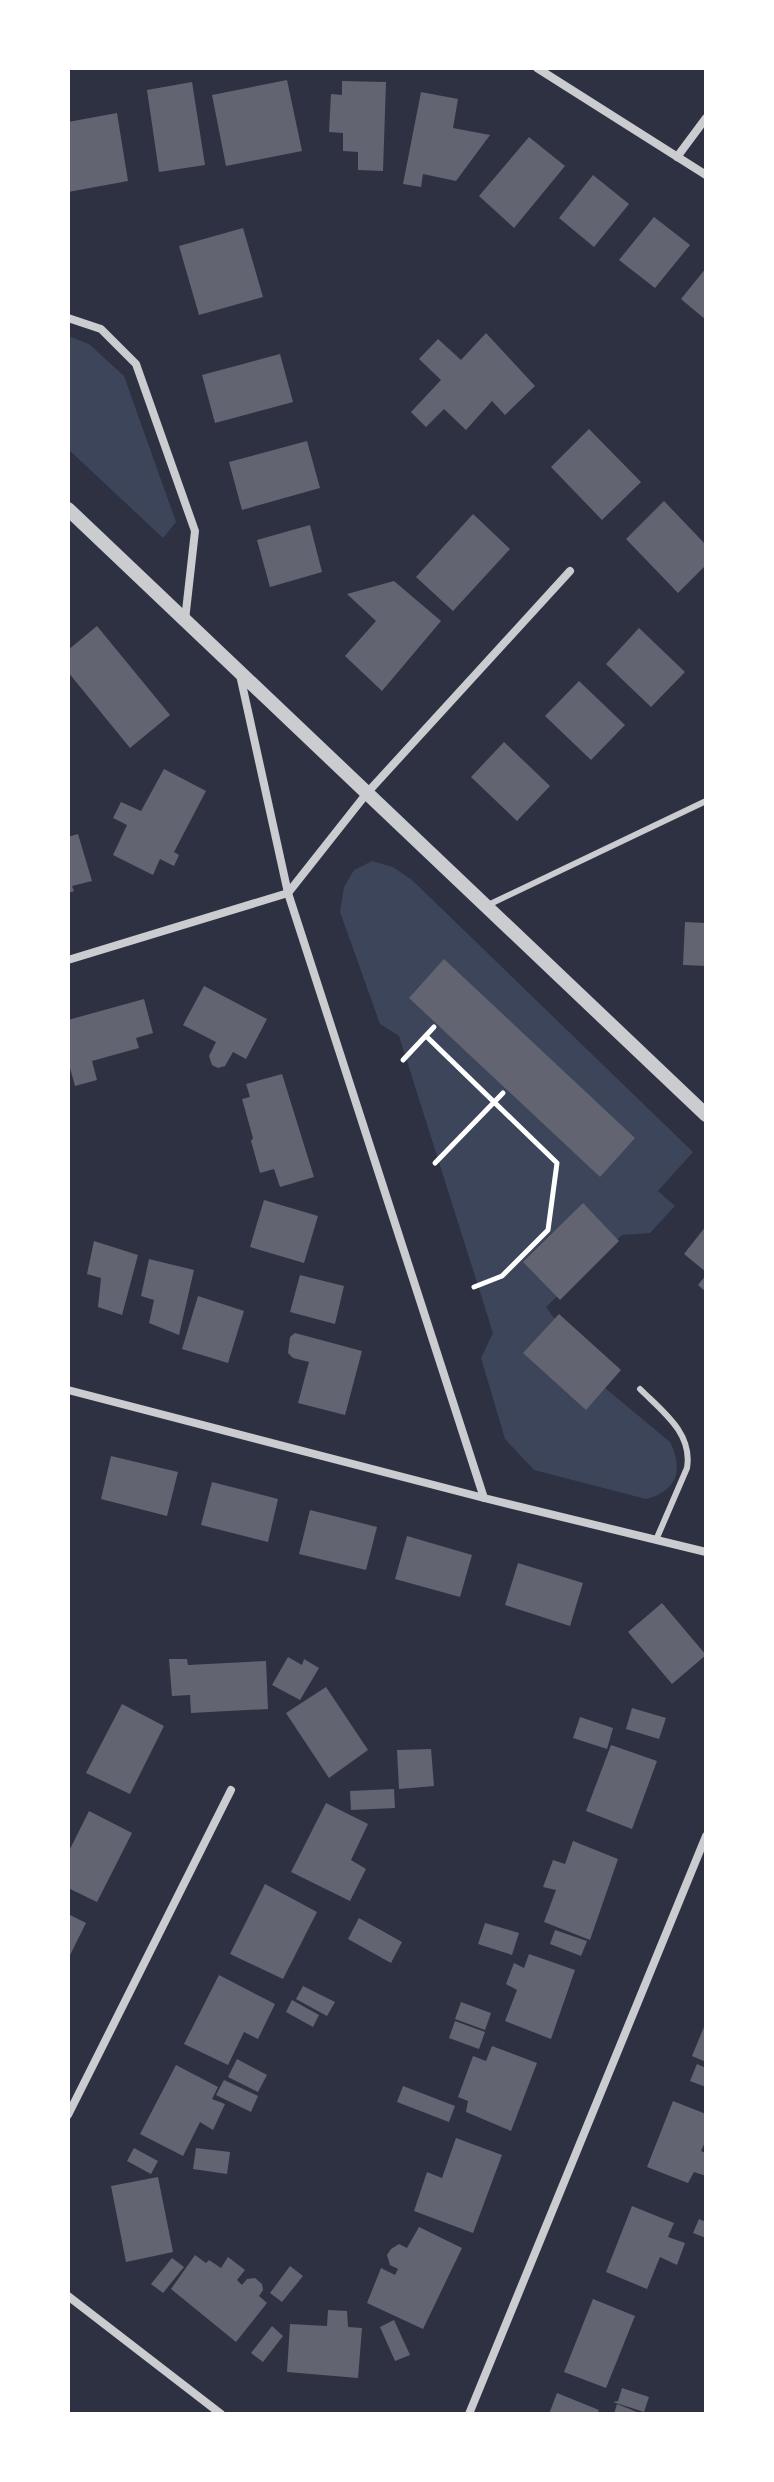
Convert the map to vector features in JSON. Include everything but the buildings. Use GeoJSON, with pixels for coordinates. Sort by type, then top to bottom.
{"type":"FeatureCollection","features":[{"type":"Feature","properties":{"kind":"street"},"geometry":{"type":"LineString","coordinates":[[537,68],[706,175]]}},
{"type":"Feature","properties":{"kind":"street"},"geometry":{"type":"LineString","coordinates":[[677,157],[706,118]]}},
{"type":"Feature","properties":{"kind":"street"},"geometry":{"type":"LineString","coordinates":[[68,318],[101,329],[136,364],[195,531],[185,622]]}},
{"type":"Feature","properties":{"kind":"street"},"geometry":{"type":"LineString","coordinates":[[68,509],[706,1115]]}},
{"type":"Feature","properties":{"kind":"street"},"geometry":{"type":"LineString","coordinates":[[68,960],[288,893],[367,793],[570,571]]}},
{"type":"Feature","properties":{"kind":"street"},"geometry":{"type":"LineString","coordinates":[[240,671],[288,893],[484,1498]]}},
{"type":"Feature","properties":{"kind":"street"},"geometry":{"type":"LineString","coordinates":[[68,1390],[706,1552]]}},
{"type":"Feature","properties":{"kind":"street"},"geometry":{"type":"LineString","coordinates":[[68,2115],[231,1790]]}},
{"type":"Feature","properties":{"kind":"street"},"geometry":{"type":"LineString","coordinates":[[469,2414],[706,1836]]}},
{"type":"Feature","properties":{"kind":"street"},"geometry":{"type":"LineString","coordinates":[[68,2296],[221,2414]]}},
{"type":"Feature","properties":{"kind":"lane"},"geometry":{"type":"LineString","coordinates":[[486,906],[706,801]]}},
{"type":"Feature","properties":{"kind":"lane"},"geometry":{"type":"LineString","coordinates":[[640,1389],[677,1427],[687,1444],[689,1458],[656,1540]]}},
{"type":"Feature","properties":{"kind":"path"},"geometry":{"type":"LineString","coordinates":[[403,1060],[434,1027]]}},
{"type":"Feature","properties":{"kind":"path"},"geometry":{"type":"LineString","coordinates":[[426,1036],[557,1163],[548,1230],[502,1276],[474,1287]]}},
{"type":"Feature","properties":{"kind":"path"},"geometry":{"type":"LineString","coordinates":[[435,1163],[503,1093]]}},
{"type":"Feature","properties":{"kind":"shaded area"},"geometry":{"type":"Polygon","coordinates":[[[68,336],[89,344],[124,376],[176,522],[163,538],[68,449],[68,336]]]}},
{"type":"Feature","properties":{"kind":"shaded area"},"geometry":{"type":"Polygon","coordinates":[[[372,861],[393,867],[412,880],[693,1152],[658,1191],[675,1206],[650,1233],[622,1235],[546,1307],[605,1388],[670,1442],[677,1470],[671,1485],[657,1495],[646,1499],[534,1470],[505,1439],[481,1358],[493,1333],[399,1036],[380,1024],[340,912],[344,887],[354,870],[372,861]]]}}]}
